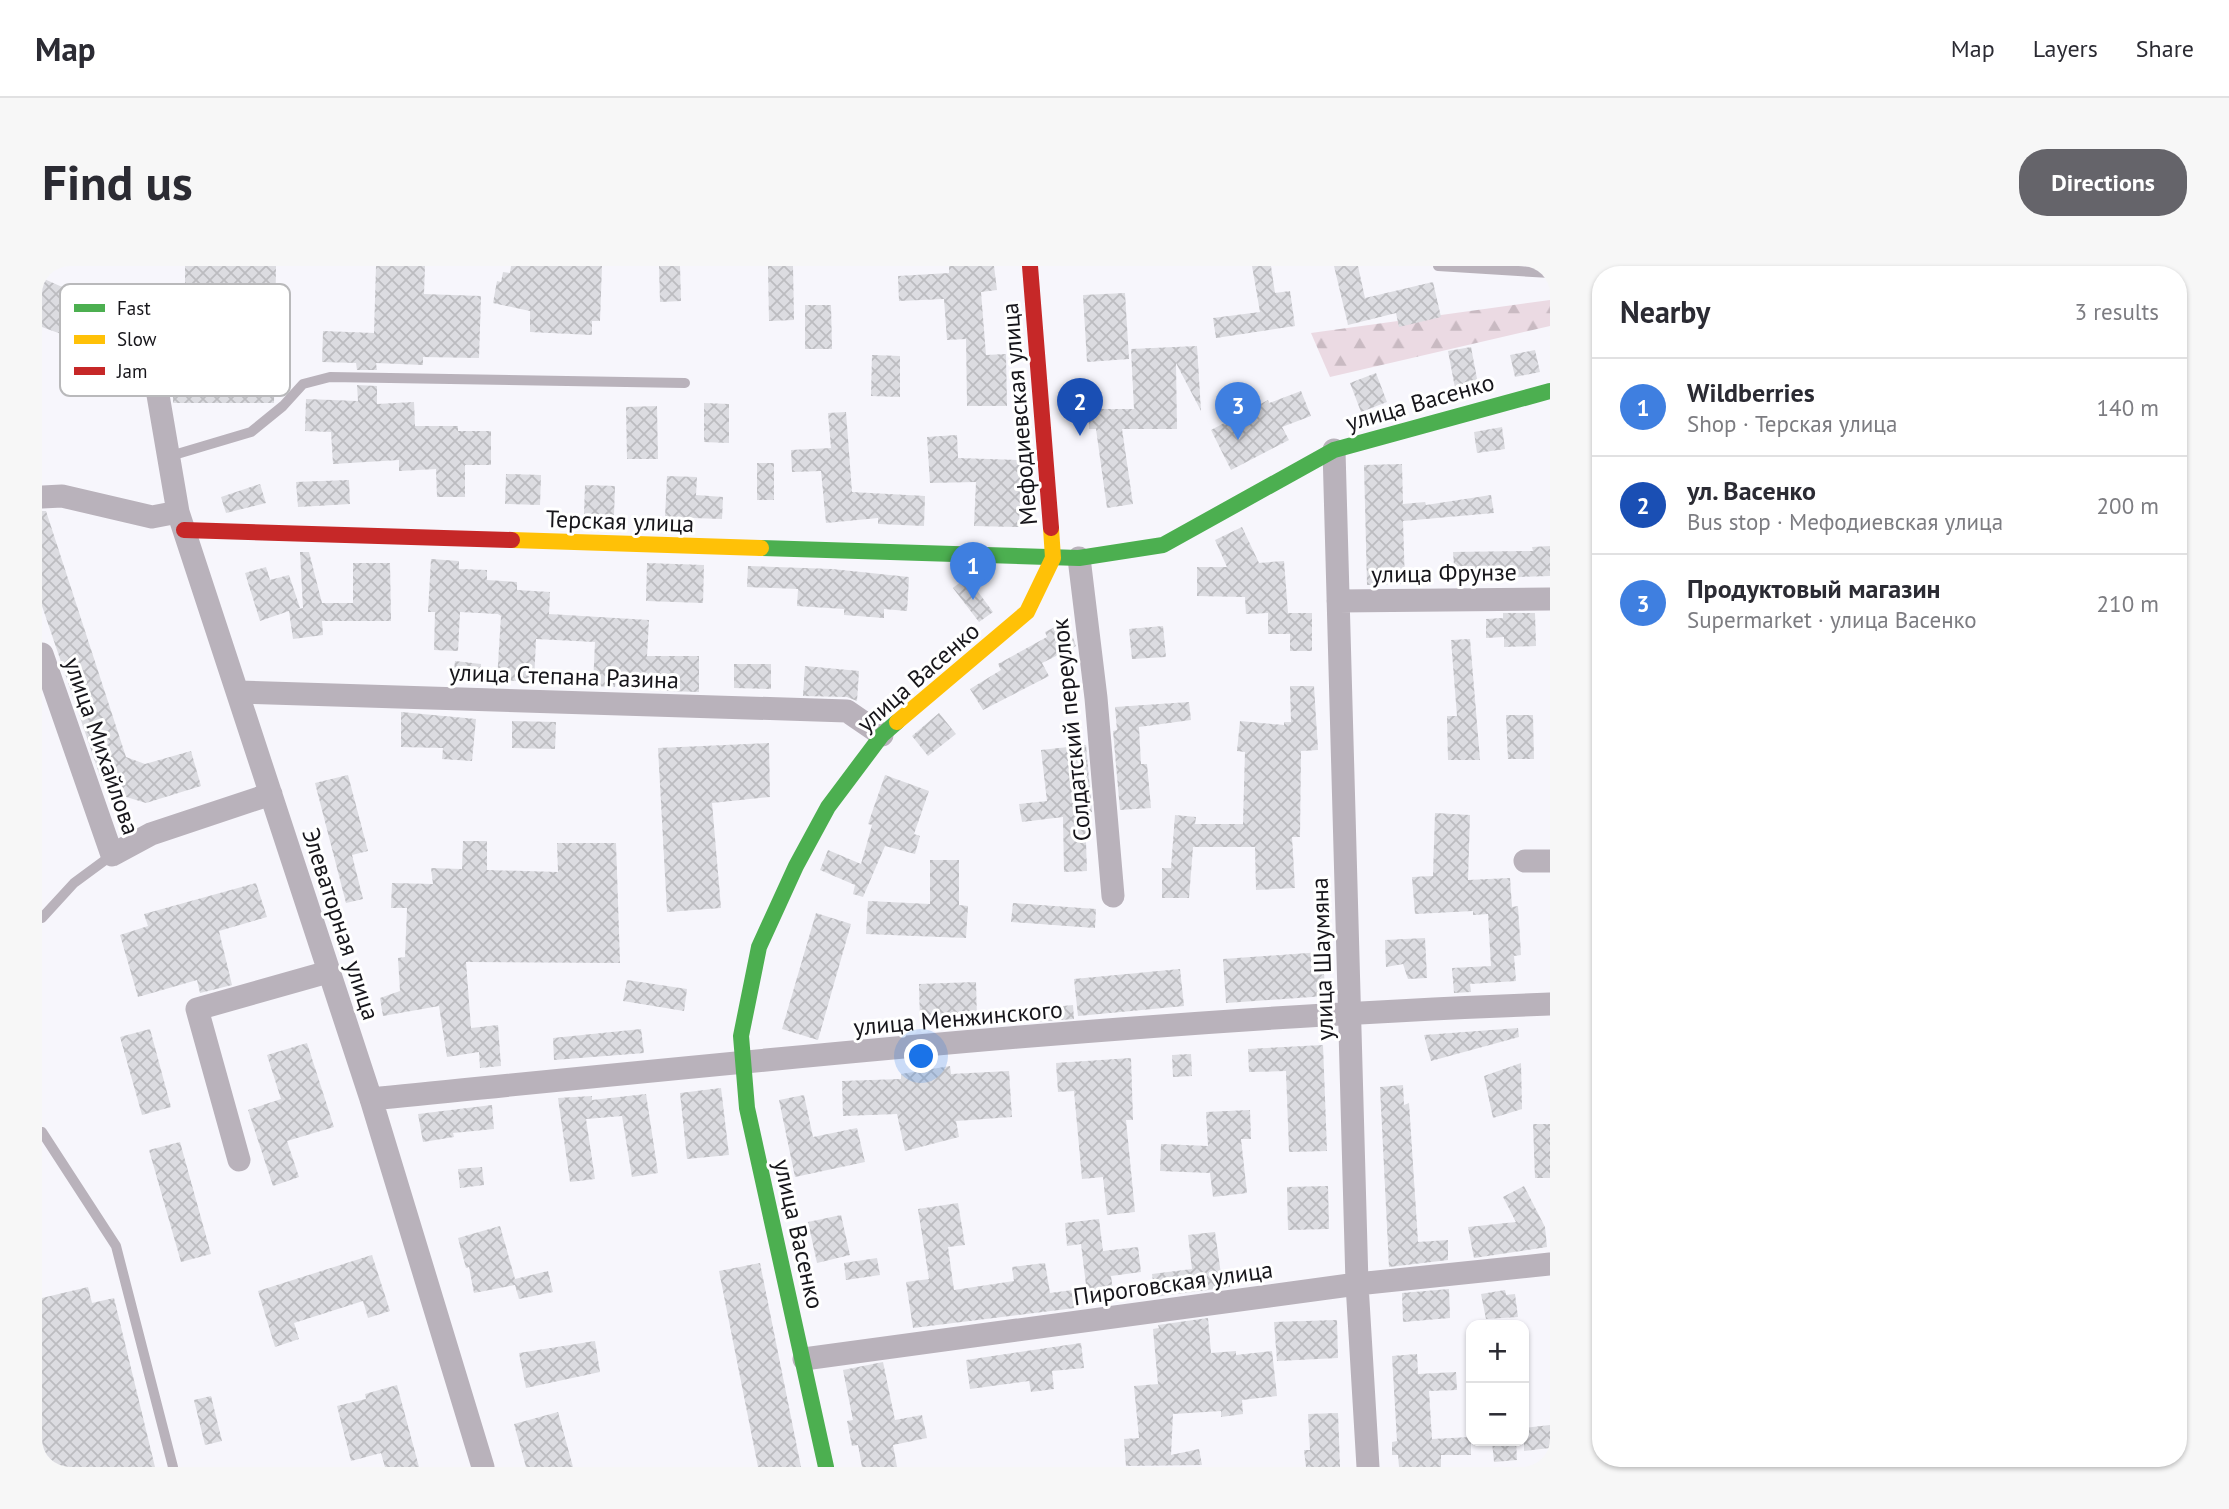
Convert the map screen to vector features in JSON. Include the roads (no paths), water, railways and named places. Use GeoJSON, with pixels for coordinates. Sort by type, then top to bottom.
{"type":"FeatureCollection","features":[{"type":"Feature","properties":{"kind":"street","name":"Мефодиевская улица"},"geometry":{"type":"LineString","coordinates":[[1030,266],[1053,558]]}},
{"type":"Feature","properties":{"kind":"street","name":"улица Васенко"},"geometry":{"type":"LineString","coordinates":[[826,1467],[747,1108],[741,1036],[759,947],[796,866],[828,807],[882,735],[1027,612],[1053,558],[1079,558],[1163,545],[1334,450],[1550,391]]}},
{"type":"Feature","properties":{"kind":"street","name":"Элеваторная улица"},"geometry":{"type":"LineString","coordinates":[[158,396],[167,457],[181,521],[371,1099],[483,1467]]}},
{"type":"Feature","properties":{"kind":"street","name":"улица Шаумяна"},"geometry":{"type":"LineString","coordinates":[[1334,450],[1357,1284],[1368,1467]]}},
{"type":"Feature","properties":{"kind":"street"},"geometry":{"type":"LineString","coordinates":[[42,497],[62,496],[181,521]]}},
{"type":"Feature","properties":{"kind":"street","name":"Терская улица"},"geometry":{"type":"LineString","coordinates":[[181,521],[1053,558]]}},
{"type":"Feature","properties":{"kind":"street","name":"Солдатский переулок"},"geometry":{"type":"LineString","coordinates":[[1079,558],[1096,698],[1113,897]]}},
{"type":"Feature","properties":{"kind":"street","name":"улица Фрунзе"},"geometry":{"type":"LineString","coordinates":[[1338,601],[1550,598]]}},
{"type":"Feature","properties":{"kind":"street","name":"улица Михайлова"},"geometry":{"type":"LineString","coordinates":[[42,654],[112,855]]}},
{"type":"Feature","properties":{"kind":"street","name":"улица Степана Разина"},"geometry":{"type":"LineString","coordinates":[[238,692],[847,711],[882,735]]}},
{"type":"Feature","properties":{"kind":"street"},"geometry":{"type":"LineString","coordinates":[[112,855],[151,834],[271,794]]}},
{"type":"Feature","properties":{"kind":"street"},"geometry":{"type":"LineString","coordinates":[[1525,861],[1550,861]]}},
{"type":"Feature","properties":{"kind":"street"},"geometry":{"type":"LineString","coordinates":[[239,1160],[197,1009],[328,972]]}},
{"type":"Feature","properties":{"kind":"street","name":"улица Менжинского"},"geometry":{"type":"LineString","coordinates":[[371,1099],[743,1062],[1350,1011],[1550,1004]]}},
{"type":"Feature","properties":{"kind":"street","name":"Пироговская улица"},"geometry":{"type":"LineString","coordinates":[[804,1359],[1357,1284],[1550,1264]]}},
{"type":"Feature","properties":{"kind":"lane"},"geometry":{"type":"LineString","coordinates":[[1438,266],[1550,274]]}},
{"type":"Feature","properties":{"kind":"lane"},"geometry":{"type":"LineString","coordinates":[[167,457],[251,432],[283,406],[303,384],[330,377],[685,383]]}},
{"type":"Feature","properties":{"kind":"lane"},"geometry":{"type":"LineString","coordinates":[[42,918],[74,883],[112,855]]}},
{"type":"Feature","properties":{"kind":"lane"},"geometry":{"type":"LineString","coordinates":[[42,1132],[116,1246],[173,1467]]}},
{"type":"Feature","properties":{"kind":"place","name":"ул. Васенко"},"geometry":{"type":"Point","coordinates":[1080,436]}},
{"type":"Feature","properties":{"kind":"place","name":"Продуктовый магазин"},"geometry":{"type":"Point","coordinates":[1238,440]}},
{"type":"Feature","properties":{"kind":"place","name":"Wildberries"},"geometry":{"type":"Point","coordinates":[973,600]}}]}
